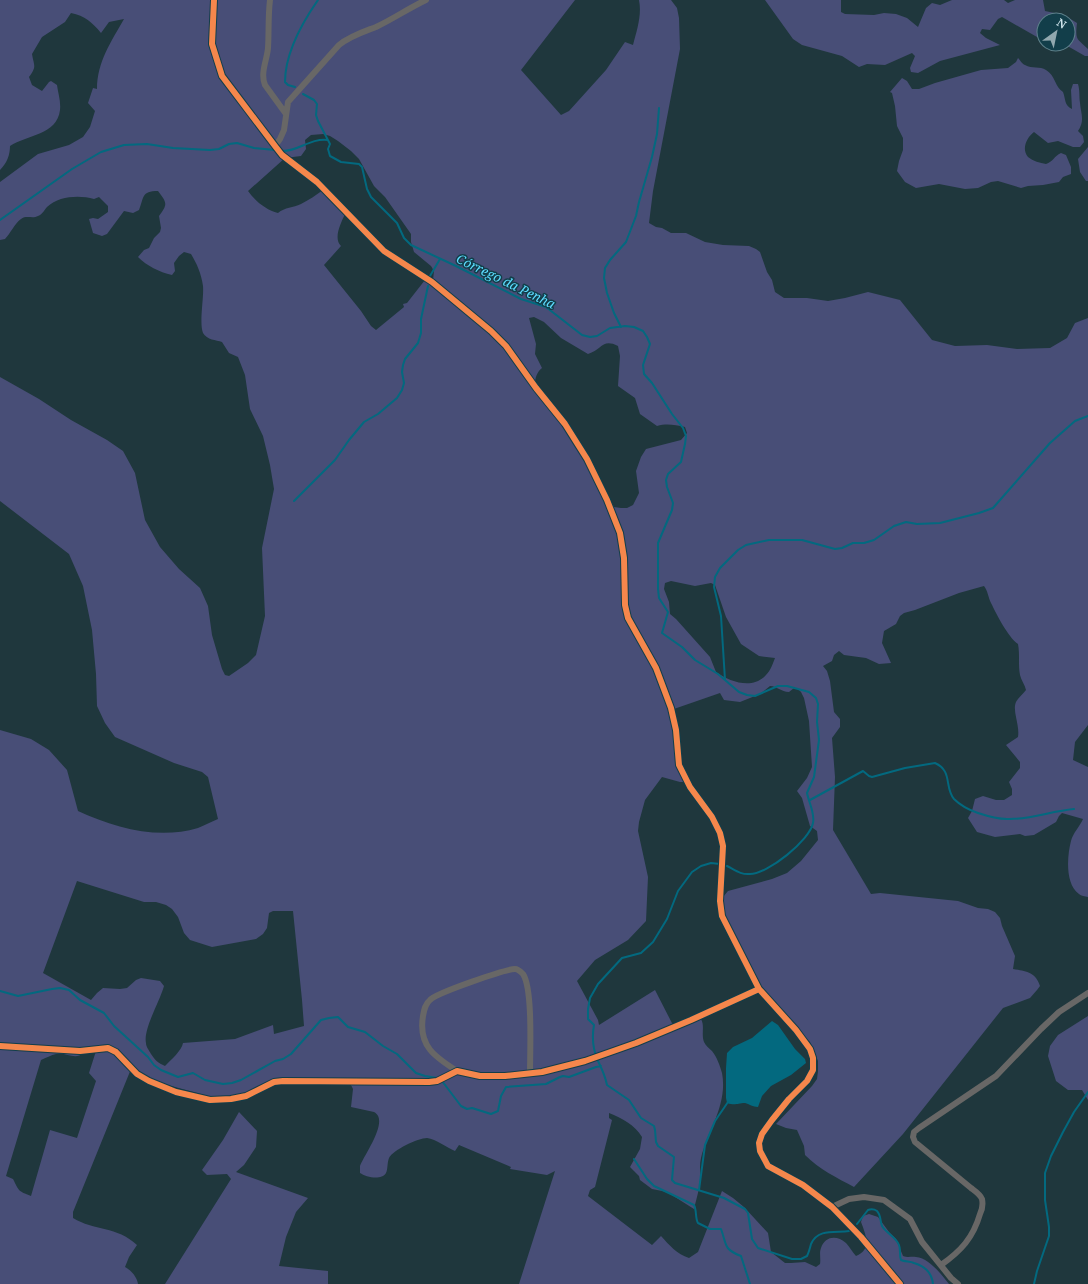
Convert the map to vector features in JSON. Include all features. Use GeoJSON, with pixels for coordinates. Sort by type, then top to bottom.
{"type":"FeatureCollection","features":[{"type":"Feature","properties":{"kind":"street"},"geometry":{"type":"LineString","coordinates":[[214,0],[212,44],[222,76],[282,155],[317,182],[384,250],[432,282],[491,331],[506,346],[536,388],[565,424],[587,459],[607,500],[620,533],[624,558],[625,605],[628,618],[656,668],[671,708],[676,730],[679,765],[690,787],[712,817],[720,833],[723,846],[720,901],[722,916],[759,989],[796,1030],[810,1049],[813,1058],[813,1070],[807,1081],[789,1099],[762,1134],[760,1151],[768,1166],[803,1184],[832,1207],[861,1237],[900,1284]]}},
{"type":"Feature","properties":{"kind":"street"},"geometry":{"type":"LineString","coordinates":[[270,0],[268,50],[263,81],[264,85],[286,114]]}},
{"type":"Feature","properties":{"kind":"street"},"geometry":{"type":"LineString","coordinates":[[275,146],[284,130],[288,102],[330,55],[346,40],[376,27],[412,6],[426,0]]}},
{"type":"Feature","properties":{"kind":"street"},"geometry":{"type":"LineString","coordinates":[[530,1073],[529,999],[522,972],[515,969],[490,975],[442,992],[430,999],[425,1007],[422,1032],[426,1045],[432,1053],[457,1071],[480,1076],[505,1076],[542,1072],[597,1057],[690,1020],[759,989]]}},
{"type":"Feature","properties":{"kind":"street"},"geometry":{"type":"LineString","coordinates":[[941,1265],[962,1249],[969,1239],[977,1225],[982,1208],[982,1200],[979,1194],[914,1142],[914,1132],[996,1076],[1059,1012],[1088,993]]}},
{"type":"Feature","properties":{"kind":"street"},"geometry":{"type":"LineString","coordinates":[[0,1046],[80,1051],[108,1048],[116,1052],[137,1074],[149,1081],[176,1092],[210,1100],[231,1099],[246,1096],[274,1082],[429,1082],[436,1081],[457,1071]]}},
{"type":"Feature","properties":{"kind":"street"},"geometry":{"type":"LineString","coordinates":[[832,1207],[849,1199],[864,1197],[884,1200],[910,1219],[922,1242],[951,1278],[958,1284]]}},
{"type":"Feature","properties":{"kind":"shaded area"},"geometry":{"type":"Polygon","coordinates":[[[0,0],[575,0],[521,70],[561,115],[569,111],[606,70],[625,42],[633,45],[639,17],[639,0],[671,0],[677,8],[679,18],[680,49],[653,191],[649,223],[671,233],[686,233],[705,242],[723,245],[749,246],[756,249],[760,252],[767,272],[772,280],[775,292],[784,298],[807,298],[828,301],[868,292],[900,300],[932,340],[955,346],[987,345],[1017,349],[1050,348],[1067,338],[1075,323],[1088,318],[1088,725],[1075,742],[1073,760],[1088,767],[1088,897],[1080,895],[1074,889],[1071,884],[1068,869],[1071,841],[1083,819],[1062,813],[1056,822],[1034,835],[1025,836],[1020,834],[995,837],[977,832],[968,818],[972,811],[975,799],[983,796],[996,800],[1004,800],[1012,795],[1012,789],[1009,782],[1020,768],[1020,762],[1006,745],[1018,737],[1015,706],[1017,700],[1026,690],[1020,675],[1018,644],[1010,636],[1003,625],[984,586],[959,593],[904,613],[900,616],[896,624],[884,631],[882,643],[891,663],[879,664],[866,658],[844,655],[839,651],[834,655],[832,661],[823,666],[827,671],[830,681],[834,712],[840,719],[840,727],[832,738],[835,777],[833,830],[871,894],[880,893],[958,901],[995,912],[1000,918],[1015,956],[1013,969],[1033,975],[1040,986],[1037,990],[1030,998],[1003,1008],[903,1134],[854,1187],[822,1169],[805,1155],[804,1146],[797,1130],[776,1124],[817,1079],[818,1061],[810,1042],[780,1012],[754,978],[723,911],[723,897],[728,891],[772,879],[787,873],[801,861],[818,840],[817,831],[810,826],[802,798],[797,791],[807,778],[812,767],[809,721],[804,698],[797,688],[794,688],[789,692],[770,686],[760,694],[740,702],[724,700],[720,693],[671,710],[674,738],[687,782],[680,782],[662,777],[645,800],[638,831],[648,877],[646,921],[628,940],[595,960],[577,981],[598,1020],[599,1025],[655,990],[675,1029],[701,1019],[703,1024],[704,1042],[717,1059],[722,1073],[723,1084],[720,1106],[701,1158],[700,1185],[694,1209],[667,1192],[652,1189],[640,1180],[639,1176],[630,1167],[640,1149],[642,1137],[628,1122],[609,1113],[609,1118],[612,1120],[595,1187],[590,1190],[588,1196],[652,1245],[661,1236],[677,1252],[689,1258],[698,1252],[722,1191],[744,1207],[768,1233],[771,1252],[785,1263],[805,1262],[816,1267],[820,1264],[820,1250],[825,1241],[828,1239],[835,1238],[843,1240],[856,1256],[864,1250],[866,1246],[866,1237],[861,1222],[863,1216],[869,1214],[878,1217],[896,1239],[903,1256],[916,1257],[926,1260],[943,1276],[949,1284],[519,1284],[555,1171],[547,1175],[510,1169],[511,1167],[459,1145],[455,1151],[427,1138],[406,1145],[395,1152],[388,1160],[387,1171],[384,1175],[377,1178],[370,1177],[360,1173],[360,1166],[378,1130],[378,1116],[374,1112],[351,1107],[353,1089],[351,1085],[278,1084],[243,1095],[212,1097],[149,1080],[131,1069],[73,1212],[73,1218],[89,1225],[122,1235],[137,1245],[129,1257],[125,1267],[133,1274],[138,1284],[0,1284],[0,730],[31,739],[49,750],[67,770],[78,811],[92,817],[122,827],[168,833],[198,828],[218,819],[208,777],[202,772],[174,763],[115,737],[105,723],[97,706],[92,630],[83,586],[69,554],[0,501],[0,377],[39,399],[123,451],[135,473],[145,520],[160,547],[179,569],[200,588],[208,606],[212,635],[225,675],[229,676],[248,663],[256,655],[265,616],[262,548],[274,489],[263,436],[250,409],[245,375],[238,357],[229,353],[222,342],[209,338],[203,333],[201,323],[203,286],[195,261],[191,254],[184,252],[179,256],[174,263],[175,271],[172,275],[154,268],[138,257],[144,250],[149,248],[154,238],[160,232],[161,228],[159,216],[164,209],[165,201],[158,191],[149,192],[144,196],[139,210],[133,213],[124,211],[107,234],[102,236],[93,233],[89,219],[98,219],[108,212],[108,206],[99,197],[94,199],[69,197],[52,203],[36,217],[23,218],[16,223],[5,239],[0,240],[0,182],[38,154],[69,145],[83,137],[90,127],[95,111],[88,103],[93,88],[97,89],[99,70],[102,61],[124,19],[109,22],[101,33],[88,20],[71,13],[65,22],[42,37],[32,54],[34,68],[29,77],[32,85],[42,91],[51,81],[57,85],[60,100],[58,118],[53,125],[47,129],[10,146],[8,159],[0,170],[0,0]],[[323,134],[311,135],[305,140],[306,149],[301,156],[285,158],[248,191],[261,205],[278,213],[301,204],[323,190],[345,214],[338,235],[341,246],[324,265],[361,311],[371,326],[376,330],[404,307],[403,304],[407,303],[425,280],[433,280],[434,271],[431,266],[414,252],[411,242],[411,234],[385,197],[374,186],[359,159],[351,151],[330,136],[323,134]],[[534,317],[529,318],[536,344],[535,354],[542,368],[537,375],[535,384],[577,437],[614,507],[627,508],[633,505],[639,493],[636,471],[641,457],[646,449],[681,440],[687,433],[685,427],[668,424],[657,426],[640,414],[635,398],[618,386],[620,356],[618,346],[609,343],[605,344],[588,354],[561,338],[544,322],[534,317]],[[671,581],[665,583],[664,589],[669,602],[670,614],[710,657],[716,672],[728,679],[741,683],[755,682],[761,680],[766,675],[771,669],[775,658],[759,656],[741,644],[726,617],[715,585],[711,583],[695,586],[671,581]],[[77,881],[43,973],[91,1000],[103,988],[127,988],[136,980],[141,978],[160,981],[164,986],[149,1023],[146,1043],[154,1058],[165,1066],[178,1052],[183,1043],[235,1039],[273,1025],[274,1034],[304,1026],[293,911],[273,911],[269,913],[267,928],[263,934],[256,939],[212,947],[190,940],[184,933],[178,917],[172,909],[166,905],[156,902],[144,902],[77,881]],[[96,1051],[83,1053],[73,1056],[59,1053],[41,1060],[6,1176],[13,1179],[21,1192],[31,1196],[50,1130],[77,1138],[96,1081],[89,1073],[96,1051]]]}},
{"type":"Feature","properties":{"kind":"shaded area"},"geometry":{"type":"Polygon","coordinates":[[[765,0],[841,0],[841,12],[845,14],[896,14],[907,18],[918,27],[926,8],[932,3],[940,5],[952,0],[1004,0],[1008,3],[1015,0],[1043,0],[1045,11],[1050,12],[1036,12],[1036,36],[1002,17],[998,19],[990,30],[982,29],[980,33],[986,38],[1000,45],[940,61],[918,73],[911,72],[910,68],[915,56],[912,53],[885,65],[867,64],[859,67],[842,56],[802,45],[793,39],[765,0]]]}},
{"type":"Feature","properties":{"kind":"shaded area"},"geometry":{"type":"Polygon","coordinates":[[[1076,33],[1079,41],[1088,49],[1088,56],[1076,51],[1076,33]]]}},
{"type":"Feature","properties":{"kind":"shaded area"},"geometry":{"type":"Polygon","coordinates":[[[1018,58],[1025,65],[1044,69],[1049,72],[1060,90],[1063,92],[1066,104],[1072,109],[1071,90],[1073,84],[1078,84],[1082,117],[1078,131],[1083,136],[1084,142],[1080,147],[1073,147],[1058,141],[1048,143],[1034,132],[1027,140],[1025,147],[1028,157],[1034,161],[1044,164],[1048,163],[1061,153],[1066,155],[1071,167],[1071,174],[1063,177],[1059,182],[1021,188],[998,181],[991,182],[978,188],[965,189],[939,184],[916,188],[905,182],[897,171],[903,150],[903,138],[897,126],[895,106],[892,93],[890,92],[902,78],[907,81],[912,89],[919,89],[981,70],[1008,68],[1016,62],[1018,58]]]}},
{"type":"Feature","properties":{"kind":"shaded area"},"geometry":{"type":"Polygon","coordinates":[[[1088,147],[1088,181],[1086,181],[1080,172],[1078,159],[1088,147]]]}},
{"type":"Feature","properties":{"kind":"shaded area"},"geometry":{"type":"Polygon","coordinates":[[[1088,1016],[1088,1100],[1082,1090],[1068,1090],[1056,1081],[1048,1056],[1050,1046],[1058,1035],[1088,1016]]]}},
{"type":"Feature","properties":{"kind":"shaded area"},"geometry":{"type":"Polygon","coordinates":[[[772,1021],[778,1025],[795,1049],[805,1059],[806,1063],[791,1075],[771,1086],[762,1096],[758,1107],[745,1103],[727,1103],[727,1053],[733,1047],[752,1038],[772,1021]]]}},
{"type":"Feature","properties":{"kind":"shaded area"},"geometry":{"type":"Polygon","coordinates":[[[239,1112],[257,1131],[256,1147],[244,1165],[236,1172],[308,1198],[296,1212],[286,1237],[279,1266],[328,1271],[328,1284],[165,1284],[231,1179],[227,1174],[207,1175],[202,1170],[223,1140],[239,1112]]]}},
{"type":"Feature","properties":{"kind":"waterway","name":"Córrego da Penha"},"geometry":{"type":"LineString","coordinates":[[295,87],[288,85],[285,82],[288,60],[291,49],[301,28],[318,0]]}},
{"type":"Feature","properties":{"kind":"waterway","name":"Córrego da Penha"},"geometry":{"type":"LineString","coordinates":[[303,94],[314,100],[317,104],[316,115],[330,144],[328,149],[330,156],[341,162],[359,164],[362,167],[367,189],[371,197],[397,223],[404,238],[411,245],[521,299],[546,307],[582,335],[590,337],[597,336],[610,328],[625,326],[634,327],[643,331],[647,337],[650,344],[643,365],[644,374],[652,383],[683,428],[686,436],[681,462],[668,474],[666,480],[673,503],[672,510],[658,543],[659,598],[668,612],[662,633],[682,647],[695,660],[718,674],[739,692],[755,696],[778,686],[787,686],[809,692],[816,698],[818,704],[817,722],[819,740],[814,777],[807,793],[813,816],[813,823],[810,830],[796,847],[787,855],[758,873],[744,874],[727,866]]}},
{"type":"Feature","properties":{"kind":"waterway"},"geometry":{"type":"LineString","coordinates":[[621,327],[607,293],[604,278],[605,268],[626,242],[636,216],[657,134],[659,108]]}},
{"type":"Feature","properties":{"kind":"waterway"},"geometry":{"type":"LineString","coordinates":[[283,151],[294,149],[316,141],[328,140]]}},
{"type":"Feature","properties":{"kind":"waterway"},"geometry":{"type":"LineString","coordinates":[[0,220],[72,169],[101,152],[124,145],[147,144],[173,148],[210,150],[219,149],[229,144],[237,143],[254,148],[275,150]]}},
{"type":"Feature","properties":{"kind":"waterway"},"geometry":{"type":"LineString","coordinates":[[430,276],[440,259]]}},
{"type":"Feature","properties":{"kind":"waterway"},"geometry":{"type":"LineString","coordinates":[[294,501],[335,460],[364,422],[378,414],[397,398],[402,390],[404,383],[402,372],[403,365],[405,359],[418,343],[421,333],[421,319],[428,286]]}},
{"type":"Feature","properties":{"kind":"waterway"},"geometry":{"type":"LineString","coordinates":[[725,680],[721,616],[714,587],[715,577],[720,568],[738,550],[746,545],[769,540],[802,540],[835,549],[842,548],[853,543],[864,543],[874,540],[894,526],[906,522],[917,524],[940,523],[993,508],[1050,443],[1075,421],[1088,416]]}},
{"type":"Feature","properties":{"kind":"waterway"},"geometry":{"type":"LineString","coordinates":[[810,800],[863,771],[872,777],[905,768],[935,763],[941,766],[944,770],[949,789],[954,799],[965,807],[978,813],[1000,818],[1015,819],[1074,809]]}},
{"type":"Feature","properties":{"kind":"waterway","name":"Córrego da Penha"},"geometry":{"type":"LineString","coordinates":[[720,864],[711,863],[701,866],[692,872],[678,891],[667,919],[653,942],[641,953],[622,958],[598,984],[590,998],[588,1009],[588,1019],[594,1025],[593,1043],[596,1057],[607,1085],[629,1100],[641,1118],[654,1126],[658,1146],[674,1157],[672,1180],[675,1183],[724,1198],[745,1209],[748,1213],[752,1239],[758,1248],[792,1259],[801,1259],[807,1256],[814,1239],[823,1233],[849,1231]]}},
{"type":"Feature","properties":{"kind":"waterway"},"geometry":{"type":"LineString","coordinates":[[0,991],[18,996],[60,988],[69,990],[80,1000],[104,1013],[114,1026],[148,1057],[154,1065],[161,1070],[178,1077],[193,1073],[205,1080],[223,1084],[241,1080],[291,1054],[321,1020],[338,1017],[348,1027],[365,1032],[383,1046],[397,1054],[416,1073],[437,1078]]}},
{"type":"Feature","properties":{"kind":"waterway"},"geometry":{"type":"LineString","coordinates":[[442,1081],[461,1106],[467,1109],[472,1108],[491,1114],[498,1111],[501,1096],[506,1087],[546,1084],[563,1076],[569,1077],[601,1066]]}},
{"type":"Feature","properties":{"kind":"waterway"},"geometry":{"type":"LineString","coordinates":[[1034,1284],[1049,1236],[1045,1200],[1045,1173],[1051,1156],[1063,1132],[1074,1112],[1088,1092]]}},
{"type":"Feature","properties":{"kind":"waterway"},"geometry":{"type":"LineString","coordinates":[[699,1190],[705,1145],[715,1121],[728,1102]]}},
{"type":"Feature","properties":{"kind":"waterway"},"geometry":{"type":"LineString","coordinates":[[634,1159],[647,1179],[654,1186],[694,1205],[698,1223],[710,1229],[721,1229],[728,1249],[741,1256],[750,1284]]}},
{"type":"Feature","properties":{"kind":"waterway","name":"Córrego da Penha"},"geometry":{"type":"LineString","coordinates":[[857,1224],[868,1210],[872,1209],[877,1211],[880,1216],[882,1226],[899,1245],[901,1260],[918,1264],[924,1268],[931,1276],[933,1284]]}},
{"type":"Feature","properties":{"kind":"cycle path"},"geometry":{"type":"LineString","coordinates":[[214,0],[212,44],[222,76],[282,155],[317,182],[384,251],[432,282],[491,331],[506,346],[536,388],[565,424],[587,459],[607,500],[620,533],[624,558],[625,605],[628,618],[656,668],[671,708],[676,730],[679,765],[690,787],[712,817],[720,833],[723,846],[720,901],[722,916],[759,989],[796,1030],[810,1049],[813,1058],[813,1070],[807,1081],[789,1099],[762,1134],[759,1143],[760,1151],[768,1166],[803,1185],[832,1207],[861,1237],[900,1284]]}},
{"type":"Feature","properties":{"kind":"cycle path"},"geometry":{"type":"LineString","coordinates":[[0,1046],[80,1051],[108,1048],[116,1052],[137,1074],[149,1081],[176,1092],[210,1100],[231,1099],[246,1096],[274,1082],[283,1081],[429,1082],[437,1081],[457,1071],[480,1076],[505,1076],[542,1072],[585,1061],[636,1043],[759,989]]}}]}
